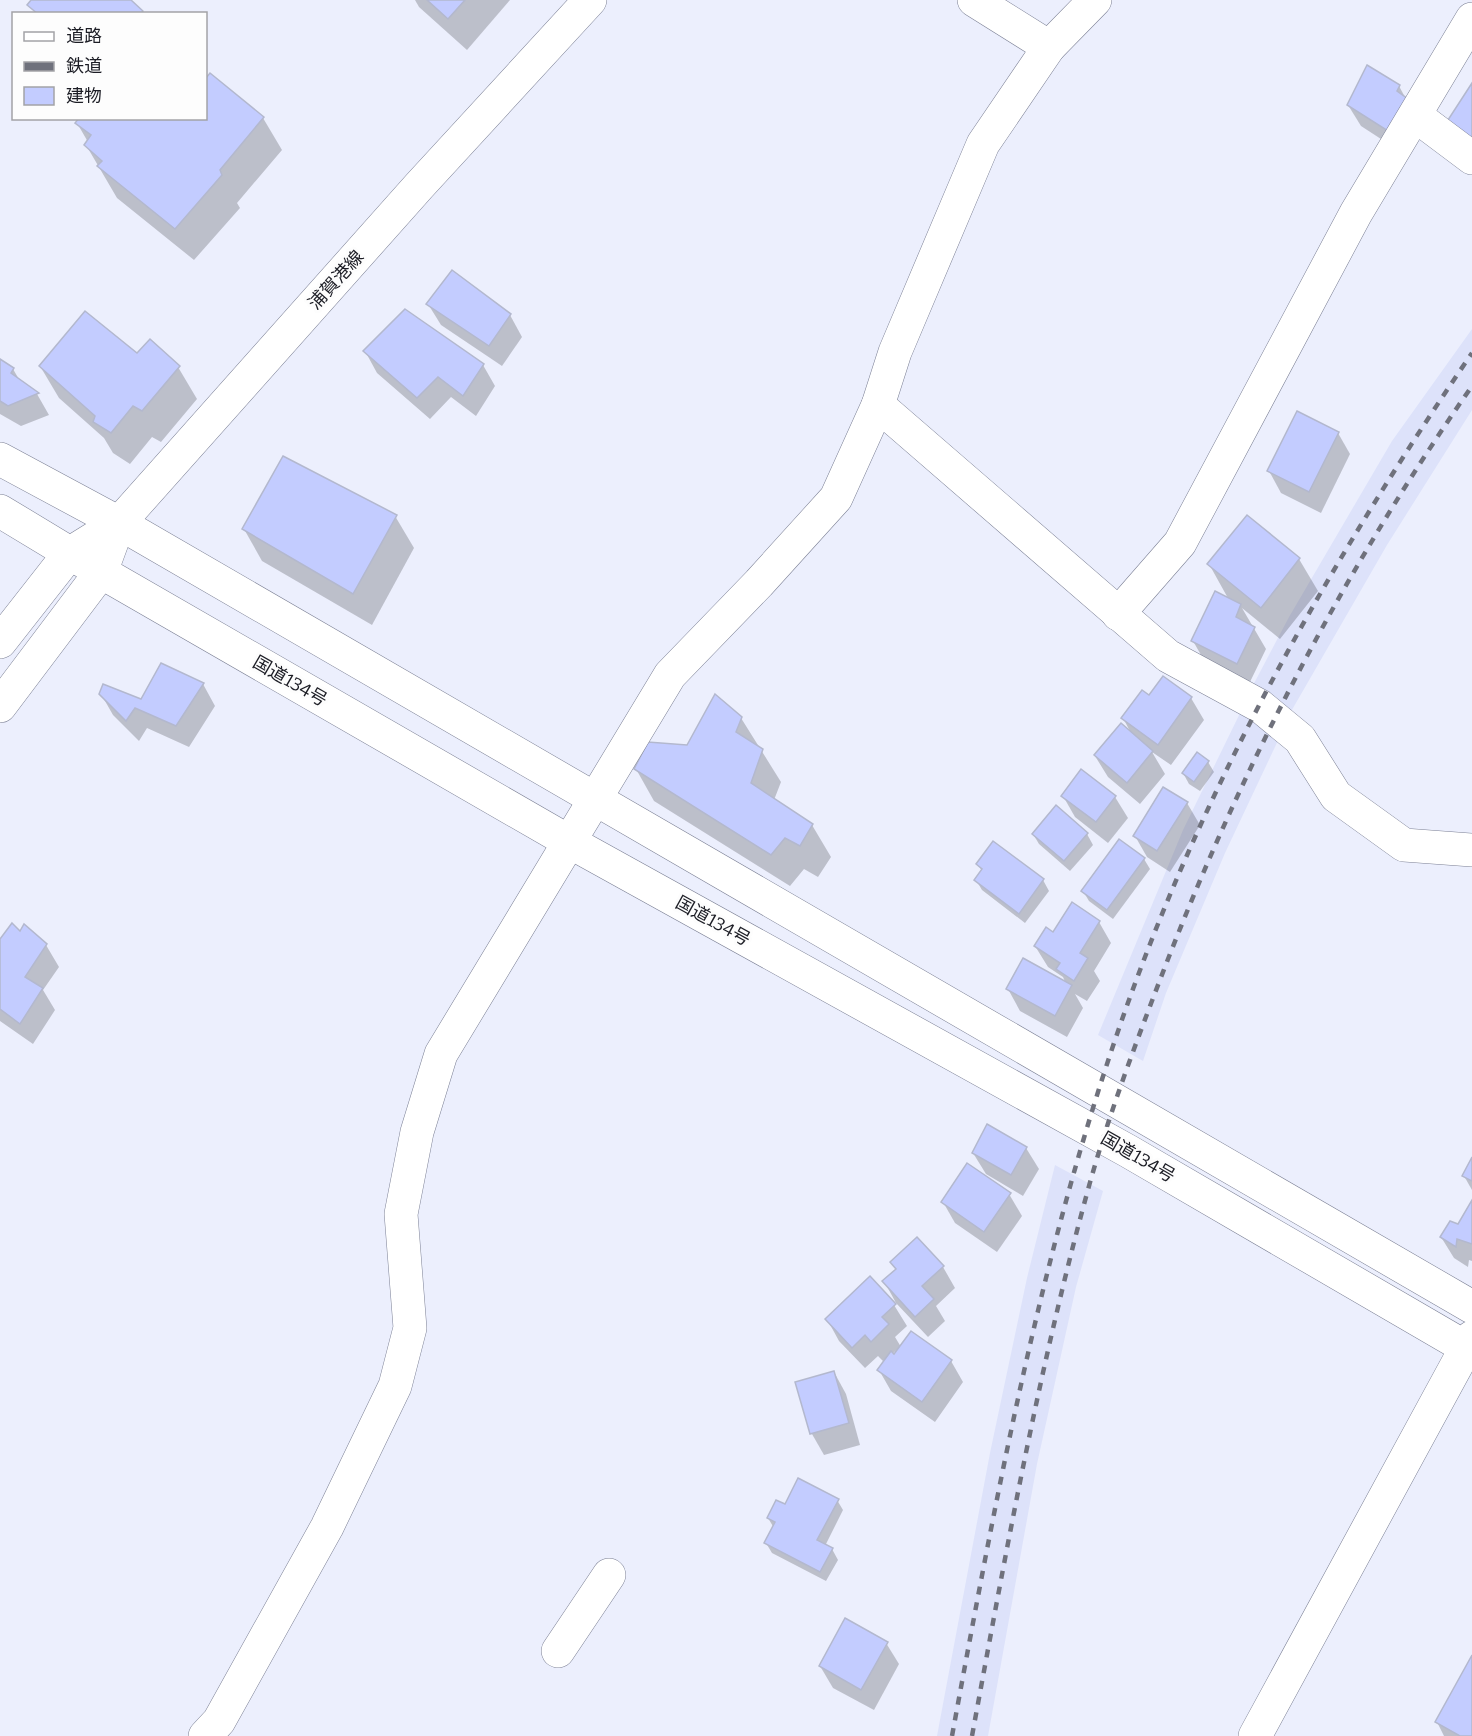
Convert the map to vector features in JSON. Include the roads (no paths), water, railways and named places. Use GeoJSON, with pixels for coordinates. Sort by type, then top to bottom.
{"type":"FeatureCollection","features":[{"type":"Feature","properties":{"kind":"main road","name":"浦賀港線"},"geometry":{"type":"LineString","coordinates":[[101,572],[119,523],[427,177],[590,0]]}},
{"type":"Feature","properties":{"kind":"main road"},"geometry":{"type":"LineString","coordinates":[[974,0],[1049,47]]}},
{"type":"Feature","properties":{"kind":"main road"},"geometry":{"type":"LineString","coordinates":[[222,1731],[327,1527],[395,1386],[410,1328],[400,1214],[417,1132],[441,1054],[568,841],[596,801],[670,675],[759,583],[836,498],[878,405],[895,352],[983,144],[1049,47],[1095,0]]}},
{"type":"Feature","properties":{"kind":"main road"},"geometry":{"type":"LineString","coordinates":[[1118,614],[1180,543],[1350,222],[1416,116],[1472,19]]}},
{"type":"Feature","properties":{"kind":"main road"},"geometry":{"type":"LineString","coordinates":[[1416,116],[1472,159]]}},
{"type":"Feature","properties":{"kind":"main road"},"geometry":{"type":"LineString","coordinates":[[878,405],[1168,656],[1274,717],[1300,739],[1336,796],[1404,845],[1472,850]]}},
{"type":"Feature","properties":{"kind":"main road"},"geometry":{"type":"LineString","coordinates":[[0,459],[119,523],[596,801],[976,1017],[1472,1307]]}},
{"type":"Feature","properties":{"kind":"main road","name":"国道134号"},"geometry":{"type":"LineString","coordinates":[[0,511],[69,554],[568,841],[1128,1151],[1470,1345]]}},
{"type":"Feature","properties":{"kind":"main road"},"geometry":{"type":"LineString","coordinates":[[0,642],[69,554],[119,523]]}},
{"type":"Feature","properties":{"kind":"main road"},"geometry":{"type":"LineString","coordinates":[[0,706],[101,572]]}},
{"type":"Feature","properties":{"kind":"main road"},"geometry":{"type":"LineString","coordinates":[[1255,1736],[1470,1345]]}},
{"type":"Feature","properties":{"kind":"main road"},"geometry":{"type":"LineString","coordinates":[[558,1652],[609,1575]]}},
{"type":"Feature","properties":{"kind":"railway"},"geometry":{"type":"LineString","coordinates":[[952,1736],[1002,1474],[1041,1300],[1087,1128],[1147,951],[1184,861],[1269,686],[1366,516],[1472,353]]}},
{"type":"Feature","properties":{"kind":"railway"},"geometry":{"type":"LineString","coordinates":[[972,1736],[1024,1460],[1054,1322],[1096,1162],[1137,1041],[1220,834],[1295,679],[1335,604],[1379,530],[1424,457],[1472,386]]}}]}
